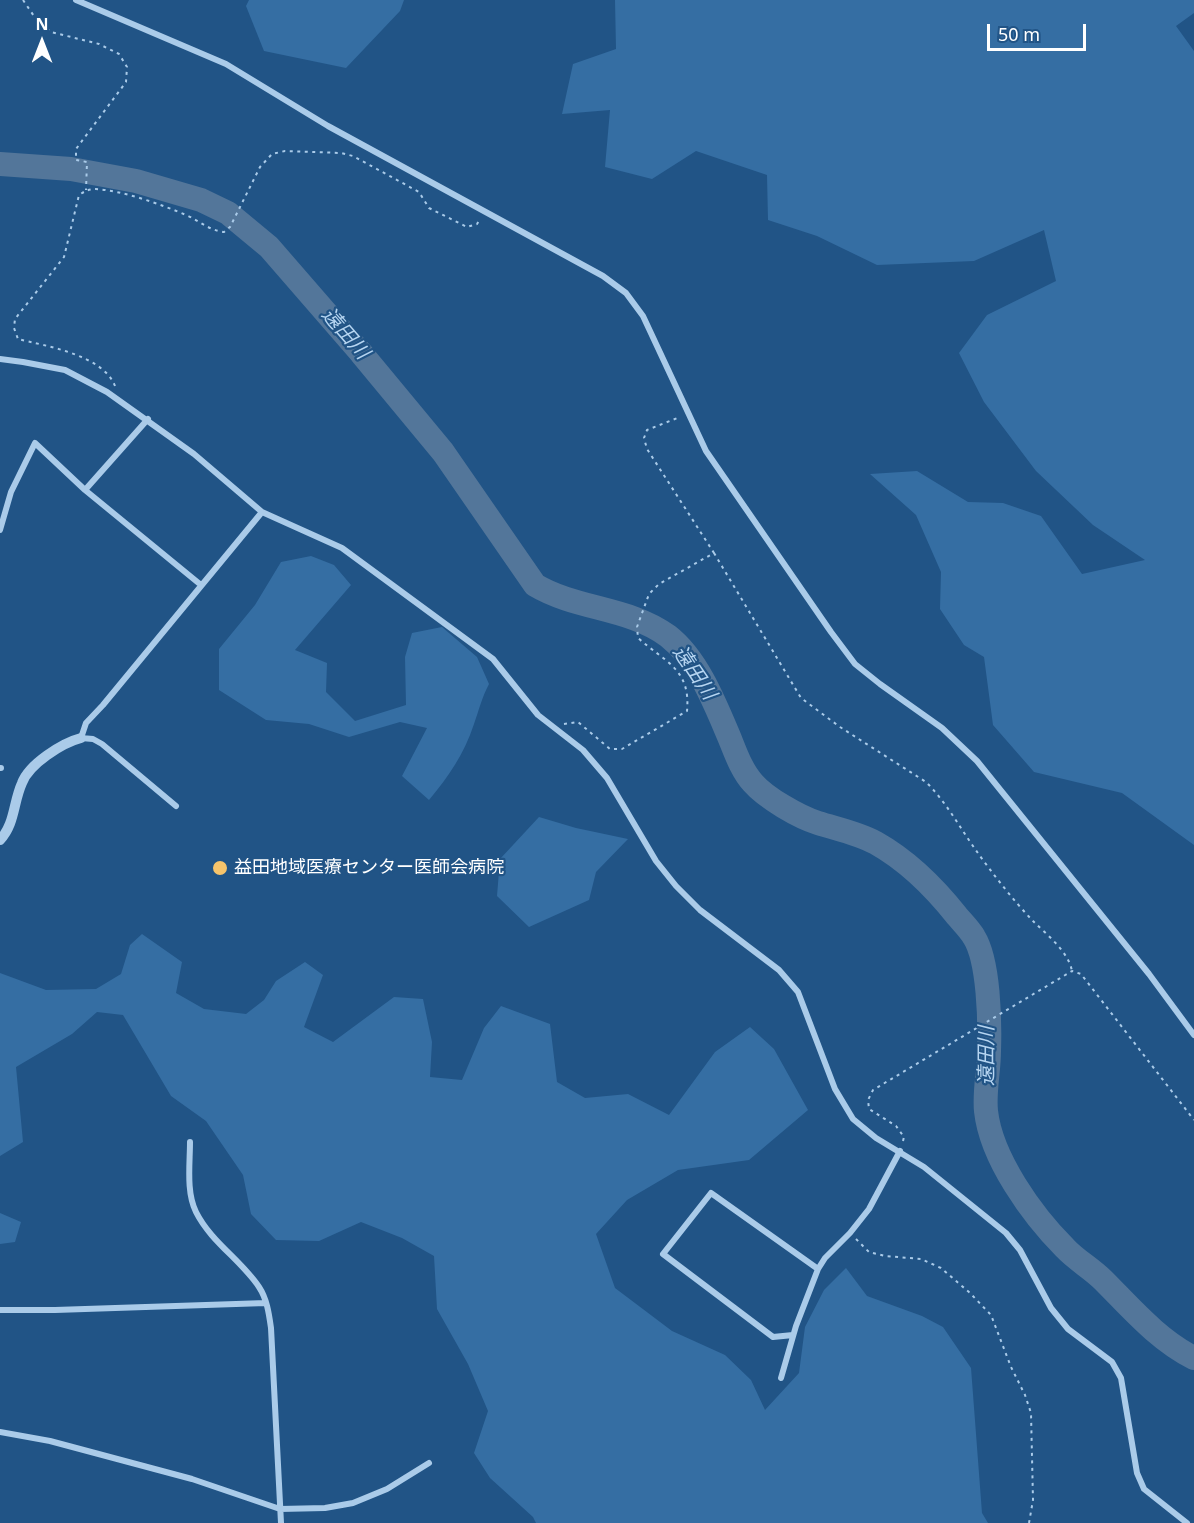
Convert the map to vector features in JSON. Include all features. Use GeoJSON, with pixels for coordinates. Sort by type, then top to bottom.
{"type":"FeatureCollection","features":[{"type":"Feature","properties":{"kind":"street"},"geometry":{"type":"LineString","coordinates":[[76,0],[226,64],[328,126],[603,276],[626,293],[643,316],[706,451],[855,664],[942,728],[977,761],[1149,974],[1194,1035]]}},
{"type":"Feature","properties":{"kind":"street"},"geometry":{"type":"LineString","coordinates":[[0,359],[65,370],[107,392],[148,419],[194,454],[262,512],[342,548],[493,659],[538,715],[583,750],[607,778],[656,861],[675,886],[700,910],[779,970],[798,992],[835,1089],[853,1119],[876,1138],[924,1167],[1006,1233],[1020,1250],[1052,1308],[1068,1329],[1112,1362],[1121,1378],[1137,1473],[1144,1489],[1187,1523]]}},
{"type":"Feature","properties":{"kind":"street"},"geometry":{"type":"LineString","coordinates":[[85,490],[148,419]]}},
{"type":"Feature","properties":{"kind":"street"},"geometry":{"type":"LineString","coordinates":[[0,530],[11,492],[35,443],[85,490],[201,585]]}},
{"type":"Feature","properties":{"kind":"street"},"geometry":{"type":"LineString","coordinates":[[81,738],[86,723],[262,512]]}},
{"type":"Feature","properties":{"kind":"street"},"geometry":{"type":"LineString","coordinates":[[0,840],[8,831],[22,782],[33,766],[69,741],[81,738],[93,739],[102,744],[177,806]]}},
{"type":"Feature","properties":{"kind":"street"},"geometry":{"type":"LineString","coordinates":[[190,1142],[191,1195],[196,1212],[211,1234],[260,1288],[266,1303],[271,1328],[280,1523]]}},
{"type":"Feature","properties":{"kind":"street"},"geometry":{"type":"LineString","coordinates":[[781,1378],[793,1335],[818,1269],[825,1258],[850,1233],[879,1192],[900,1151]]}},
{"type":"Feature","properties":{"kind":"street"},"geometry":{"type":"LineString","coordinates":[[793,1335],[773,1337],[663,1254],[711,1193],[818,1269]]}},
{"type":"Feature","properties":{"kind":"street"},"geometry":{"type":"LineString","coordinates":[[0,1310],[266,1303]]}},
{"type":"Feature","properties":{"kind":"street"},"geometry":{"type":"LineString","coordinates":[[0,1432],[50,1441],[192,1479],[280,1509],[325,1508],[352,1503],[387,1489],[429,1463]]}},
{"type":"Feature","properties":{"kind":"path"},"geometry":{"type":"LineString","coordinates":[[23,0],[38,21],[51,32],[99,44],[119,54],[127,67],[126,82],[76,149],[76,160],[87,162],[86,190]]}},
{"type":"Feature","properties":{"kind":"path"},"geometry":{"type":"LineString","coordinates":[[107,392],[115,387],[112,378],[93,362],[64,350],[18,339],[14,328],[15,320],[64,257],[79,195],[86,190],[95,189],[143,199],[188,216],[212,231],[224,232],[230,227],[260,167],[272,154],[285,151],[341,153],[353,156],[419,192],[429,208],[467,226],[477,224],[485,212]]}},
{"type":"Feature","properties":{"kind":"path"},"geometry":{"type":"LineString","coordinates":[[688,414],[647,430],[644,438],[646,449],[714,553],[801,698],[840,727],[926,782],[935,791],[975,849],[1032,920],[1052,939],[1071,965],[1072,971]]}},
{"type":"Feature","properties":{"kind":"path"},"geometry":{"type":"LineString","coordinates":[[556,728],[567,722],[578,722],[610,749],[622,749],[687,711],[688,694],[681,677],[666,657],[638,638],[637,627],[649,594],[659,584],[714,553]]}},
{"type":"Feature","properties":{"kind":"path"},"geometry":{"type":"LineString","coordinates":[[900,1151],[904,1137],[896,1126],[869,1109],[868,1100],[873,1090],[1072,971],[1081,974],[1194,1120]]}},
{"type":"Feature","properties":{"kind":"path"},"geometry":{"type":"LineString","coordinates":[[850,1233],[869,1252],[885,1256],[921,1259],[941,1268],[991,1315],[1031,1413],[1033,1500],[1029,1523]]}},
{"type":"Feature","properties":{"kind":"shaded area"},"geometry":{"type":"Polygon","coordinates":[[[249,0],[404,0],[400,11],[346,68],[264,51],[246,6],[249,0]]]}},
{"type":"Feature","properties":{"kind":"shaded area"},"geometry":{"type":"Polygon","coordinates":[[[615,0],[1194,0],[1194,13],[1176,26],[1194,51],[1194,845],[1122,793],[1034,772],[993,725],[984,657],[964,645],[940,609],[941,572],[916,515],[870,474],[917,471],[968,502],[1003,503],[1041,516],[1082,574],[1145,560],[1093,525],[1036,471],[984,402],[959,353],[987,315],[1056,281],[1044,230],[974,261],[877,265],[817,236],[768,220],[767,175],[696,151],[652,179],[605,167],[610,110],[562,114],[573,64],[616,49],[615,0]]]}},
{"type":"Feature","properties":{"kind":"shaded area"},"geometry":{"type":"Polygon","coordinates":[[[311,556],[334,565],[351,585],[295,650],[327,663],[326,692],[355,721],[406,705],[405,657],[412,633],[442,627],[477,657],[489,684],[461,755],[429,800],[402,776],[427,728],[400,722],[349,737],[309,724],[266,720],[219,690],[219,649],[255,605],[281,562],[311,556]]]}},
{"type":"Feature","properties":{"kind":"shaded area"},"geometry":{"type":"Polygon","coordinates":[[[539,817],[628,839],[596,872],[589,900],[529,927],[497,896],[500,859],[539,817]]]}},
{"type":"Feature","properties":{"kind":"shaded area"},"geometry":{"type":"Polygon","coordinates":[[[142,934],[182,962],[176,993],[204,1009],[246,1014],[264,1000],[276,981],[305,962],[323,975],[304,1027],[333,1042],[394,997],[423,999],[432,1042],[430,1077],[462,1080],[484,1028],[501,1006],[550,1024],[557,1082],[585,1098],[628,1094],[669,1115],[715,1052],[750,1027],[774,1049],[808,1110],[749,1160],[678,1170],[627,1200],[596,1234],[615,1288],[672,1331],[725,1355],[751,1380],[765,1410],[799,1373],[805,1327],[824,1290],[846,1268],[867,1296],[922,1316],[943,1327],[971,1368],[982,1513],[988,1523],[536,1523],[533,1517],[490,1478],[474,1453],[488,1411],[468,1364],[437,1309],[434,1256],[402,1238],[361,1222],[319,1241],[276,1240],[251,1214],[243,1175],[206,1121],[171,1096],[123,1015],[97,1012],[72,1034],[16,1067],[23,1142],[0,1156],[0,973],[46,990],[96,989],[121,974],[130,945],[142,934]]]}},
{"type":"Feature","properties":{"kind":"shaded area"},"geometry":{"type":"Polygon","coordinates":[[[0,1213],[21,1222],[15,1242],[0,1244],[0,1213]]]}},
{"type":"Feature","properties":{"kind":"waterway","name":"遠田川"},"geometry":{"type":"LineString","coordinates":[[0,164],[71,169],[136,181],[201,200],[228,213],[269,247],[443,452],[535,585],[568,599],[637,619],[668,636],[679,646],[697,670],[712,698],[742,768],[759,789],[774,801],[802,816],[876,843],[910,866],[930,885],[972,934],[983,961],[988,992],[989,1024],[986,1111],[989,1129],[1004,1166],[1027,1203],[1052,1235],[1157,1333],[1194,1358]]}},
{"type":"Feature","properties":{"kind":"place","name":"益田地域医療センター医師会病院"},"geometry":{"type":"Point","coordinates":[220,868]}}]}
